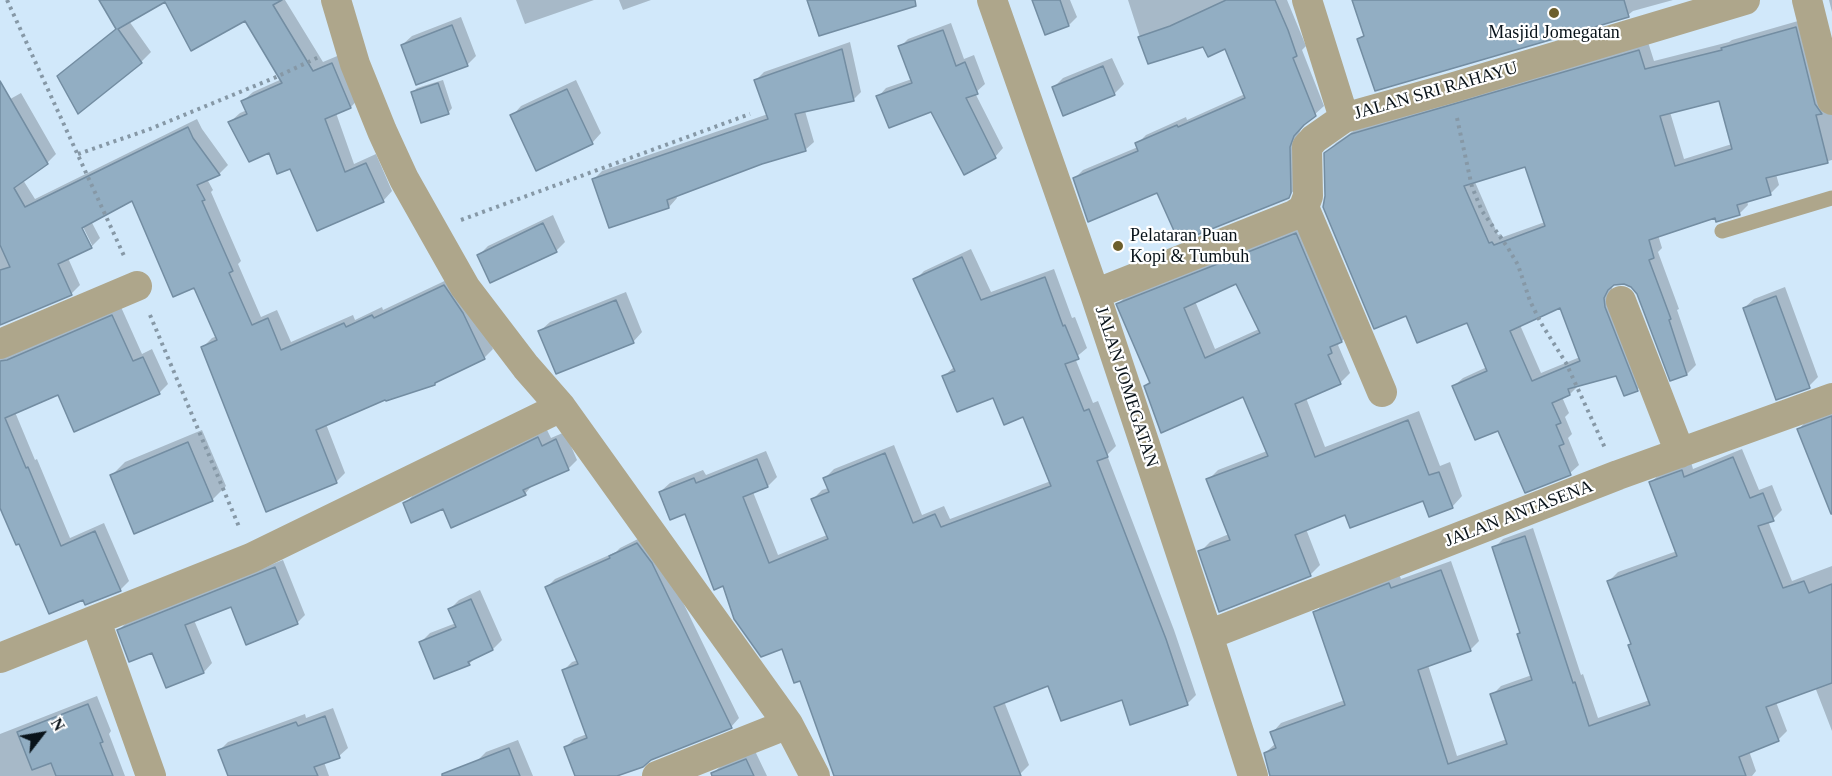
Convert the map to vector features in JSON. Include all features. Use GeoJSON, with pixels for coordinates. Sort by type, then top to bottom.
{"type":"FeatureCollection","features":[{"type":"Feature","properties":{"kind":"street"},"geometry":{"type":"LineString","coordinates":[[336,0],[349,43],[382,131],[404,179],[465,286],[526,367],[561,407],[789,724],[815,776]]}},
{"type":"Feature","properties":{"kind":"street","name":"JALAN JOMEGATAN"},"geometry":{"type":"LineString","coordinates":[[992,0],[1095,294],[1253,776]]}},
{"type":"Feature","properties":{"kind":"street"},"geometry":{"type":"LineString","coordinates":[[1307,0],[1344,118]]}},
{"type":"Feature","properties":{"kind":"street","name":"JALAN SRI RAHAYU"},"geometry":{"type":"LineString","coordinates":[[1304,207],[1308,196],[1307,147],[1314,139],[1344,118],[1745,0]]}},
{"type":"Feature","properties":{"kind":"street"},"geometry":{"type":"LineString","coordinates":[[1807,0],[1832,100]]}},
{"type":"Feature","properties":{"kind":"street"},"geometry":{"type":"LineString","coordinates":[[1095,294],[1294,215],[1304,207],[1382,392]]}},
{"type":"Feature","properties":{"kind":"street"},"geometry":{"type":"LineString","coordinates":[[0,344],[137,286]]}},
{"type":"Feature","properties":{"kind":"street"},"geometry":{"type":"LineString","coordinates":[[1621,301],[1680,453]]}},
{"type":"Feature","properties":{"kind":"street","name":"JALAN ANTASENA"},"geometry":{"type":"LineString","coordinates":[[1208,635],[1618,475],[1832,398]]}},
{"type":"Feature","properties":{"kind":"street"},"geometry":{"type":"LineString","coordinates":[[2,650],[96,621],[251,558],[561,407]]}},
{"type":"Feature","properties":{"kind":"street"},"geometry":{"type":"LineString","coordinates":[[96,621],[151,776]]}},
{"type":"Feature","properties":{"kind":"street"},"geometry":{"type":"LineString","coordinates":[[657,776],[789,724]]}},
{"type":"Feature","properties":{"kind":"lane"},"geometry":{"type":"LineString","coordinates":[[1722,231],[1832,198]]}},
{"type":"Feature","properties":{"kind":"path"},"geometry":{"type":"LineString","coordinates":[[7,0],[137,286],[251,558]]}},
{"type":"Feature","properties":{"kind":"path"},"geometry":{"type":"LineString","coordinates":[[78,154],[161,125],[274,78],[349,43]]}},
{"type":"Feature","properties":{"kind":"path"},"geometry":{"type":"LineString","coordinates":[[1451,88],[1472,187],[1482,211],[1509,248],[1530,301],[1566,363],[1618,475]]}},
{"type":"Feature","properties":{"kind":"path"},"geometry":{"type":"LineString","coordinates":[[433,231],[750,114]]}},
{"type":"Feature","properties":{"kind":"building"},"geometry":{"type":"Polygon","coordinates":[[[99,0],[282,0],[273,5],[313,71],[332,63],[351,108],[325,119],[345,172],[366,163],[384,202],[317,231],[290,169],[277,174],[269,153],[249,162],[228,122],[247,114],[241,101],[282,83],[245,21],[191,51],[165,2],[118,29],[142,63],[78,114],[57,76],[116,29],[99,0]]]}},
{"type":"Feature","properties":{"kind":"building"},"geometry":{"type":"Polygon","coordinates":[[[807,0],[915,0],[916,6],[819,36],[807,0]]]}},
{"type":"Feature","properties":{"kind":"building"},"geometry":{"type":"Polygon","coordinates":[[[1032,0],[1060,0],[1069,26],[1045,35],[1032,0]]]}},
{"type":"Feature","properties":{"kind":"building"},"geometry":{"type":"Polygon","coordinates":[[[1226,0],[1275,0],[1297,56],[1293,58],[1316,116],[1294,136],[1290,147],[1291,193],[1289,198],[1179,242],[1157,193],[1088,222],[1073,178],[1138,151],[1135,143],[1245,98],[1225,49],[1208,57],[1203,47],[1148,64],[1138,37],[1170,26],[1226,0]]]}},
{"type":"Feature","properties":{"kind":"building"},"geometry":{"type":"Polygon","coordinates":[[[1352,0],[1624,0],[1629,17],[1375,91],[1357,39],[1364,36],[1352,0]]]}},
{"type":"Feature","properties":{"kind":"building"},"geometry":{"type":"Polygon","coordinates":[[[452,25],[468,66],[416,85],[401,45],[452,25]]]}},
{"type":"Feature","properties":{"kind":"building"},"geometry":{"type":"Polygon","coordinates":[[[1796,27],[1815,104],[1822,114],[1816,115],[1828,163],[1766,178],[1771,195],[1737,205],[1740,215],[1716,222],[1715,218],[1649,240],[1654,258],[1649,260],[1671,319],[1669,320],[1687,375],[1670,381],[1637,294],[1631,287],[1624,284],[1614,285],[1604,298],[1605,307],[1638,391],[1624,396],[1616,376],[1568,389],[1570,395],[1552,403],[1561,423],[1556,425],[1564,444],[1559,446],[1571,475],[1525,493],[1498,431],[1475,440],[1452,386],[1487,371],[1467,323],[1417,343],[1406,316],[1374,329],[1323,207],[1324,153],[1351,134],[1639,50],[1645,69],[1722,50],[1721,48],[1796,27]],[[1719,101],[1660,116],[1675,166],[1732,149],[1719,101]],[[1525,167],[1464,186],[1489,243],[1492,242],[1494,245],[1545,226],[1525,167]],[[1560,308],[1510,331],[1532,381],[1580,361],[1560,308]]]}},
{"type":"Feature","properties":{"kind":"building"},"geometry":{"type":"Polygon","coordinates":[[[943,30],[956,66],[965,62],[978,94],[966,98],[996,158],[964,175],[931,112],[889,128],[876,96],[912,83],[898,46],[943,30]]]}},
{"type":"Feature","properties":{"kind":"building"},"geometry":{"type":"Polygon","coordinates":[[[842,49],[854,101],[795,114],[806,151],[762,164],[667,200],[669,208],[609,228],[592,179],[768,119],[754,80],[842,49]]]}},
{"type":"Feature","properties":{"kind":"building"},"geometry":{"type":"Polygon","coordinates":[[[1103,66],[1115,95],[1063,116],[1052,87],[1103,66]]]}},
{"type":"Feature","properties":{"kind":"building"},"geometry":{"type":"Polygon","coordinates":[[[0,81],[48,164],[14,188],[25,207],[188,127],[193,138],[220,175],[197,185],[233,271],[229,273],[252,325],[268,318],[281,350],[344,323],[346,327],[372,315],[374,318],[444,285],[463,313],[485,359],[435,385],[385,400],[316,430],[337,483],[266,512],[201,347],[217,340],[194,288],[173,297],[132,201],[82,228],[92,248],[58,264],[72,295],[0,325],[0,270],[10,267],[0,245],[0,81]]]}},
{"type":"Feature","properties":{"kind":"building"},"geometry":{"type":"Polygon","coordinates":[[[438,83],[449,114],[421,123],[411,92],[438,83]]]}},
{"type":"Feature","properties":{"kind":"building"},"geometry":{"type":"Polygon","coordinates":[[[567,89],[593,144],[536,171],[510,115],[567,89]]]}},
{"type":"Feature","properties":{"kind":"building"},"geometry":{"type":"Polygon","coordinates":[[[543,223],[557,252],[490,283],[477,255],[543,223]]]}},
{"type":"Feature","properties":{"kind":"building"},"geometry":{"type":"Polygon","coordinates":[[[1296,233],[1342,342],[1330,347],[1332,353],[1328,355],[1341,384],[1295,404],[1315,457],[1408,420],[1429,475],[1439,472],[1453,508],[1429,517],[1423,501],[1350,528],[1345,515],[1295,535],[1311,576],[1219,612],[1198,551],[1230,540],[1206,479],[1268,456],[1243,397],[1161,433],[1144,386],[1150,383],[1116,304],[1296,233]],[[1236,284],[1184,308],[1205,358],[1260,333],[1236,284]]]}},
{"type":"Feature","properties":{"kind":"building"},"geometry":{"type":"Polygon","coordinates":[[[962,257],[981,300],[1045,277],[1063,326],[1065,325],[1079,359],[1065,364],[1084,411],[1089,409],[1108,457],[1097,461],[1166,639],[1188,705],[1130,725],[1122,700],[1061,721],[1048,686],[994,707],[1021,776],[834,776],[800,681],[794,683],[782,649],[761,657],[734,619],[723,586],[714,590],[685,514],[670,520],[659,492],[694,478],[696,483],[757,459],[768,487],[743,497],[769,563],[828,539],[811,499],[829,492],[823,478],[885,453],[913,523],[935,514],[941,527],[1051,486],[1023,417],[1004,425],[993,398],[957,412],[942,376],[955,371],[913,279],[962,257]]]}},
{"type":"Feature","properties":{"kind":"building"},"geometry":{"type":"Polygon","coordinates":[[[1776,296],[1810,388],[1776,400],[1743,308],[1776,296]]]}},
{"type":"Feature","properties":{"kind":"building"},"geometry":{"type":"Polygon","coordinates":[[[616,300],[634,343],[556,374],[538,331],[616,300]]]}},
{"type":"Feature","properties":{"kind":"building"},"geometry":{"type":"Polygon","coordinates":[[[112,315],[133,361],[143,357],[160,394],[74,432],[58,395],[5,418],[61,546],[95,531],[121,591],[85,605],[83,600],[49,614],[19,544],[16,545],[0,508],[0,361],[112,315]]]}},
{"type":"Feature","properties":{"kind":"building"},"geometry":{"type":"Polygon","coordinates":[[[1832,416],[1832,514],[1831,514],[1797,429],[1832,416]]]}},
{"type":"Feature","properties":{"kind":"building"},"geometry":{"type":"Polygon","coordinates":[[[538,437],[542,446],[556,439],[569,470],[523,490],[526,495],[451,528],[443,509],[411,523],[403,503],[538,437]]]}},
{"type":"Feature","properties":{"kind":"building"},"geometry":{"type":"Polygon","coordinates":[[[188,442],[213,501],[134,534],[110,475],[188,442]]]}},
{"type":"Feature","properties":{"kind":"building"},"geometry":{"type":"Polygon","coordinates":[[[1733,457],[1750,498],[1763,493],[1774,521],[1758,526],[1783,588],[1804,581],[1809,593],[1832,584],[1832,683],[1766,707],[1779,741],[1739,757],[1746,776],[1270,776],[1264,753],[1276,748],[1270,732],[1345,705],[1313,612],[1389,583],[1391,588],[1441,570],[1471,651],[1418,670],[1448,764],[1507,744],[1490,694],[1532,680],[1517,634],[1520,633],[1492,547],[1525,536],[1589,726],[1650,705],[1628,645],[1631,644],[1607,581],[1677,556],[1649,482],[1682,470],[1684,477],[1733,457]]]}},
{"type":"Feature","properties":{"kind":"building"},"geometry":{"type":"Polygon","coordinates":[[[637,543],[652,563],[732,728],[617,776],[575,776],[564,747],[587,738],[562,670],[578,664],[545,587],[610,558],[609,556],[637,543]]]}},
{"type":"Feature","properties":{"kind":"building"},"geometry":{"type":"Polygon","coordinates":[[[275,567],[298,624],[246,645],[231,607],[185,625],[204,673],[166,688],[152,653],[129,662],[117,630],[275,567]]]}},
{"type":"Feature","properties":{"kind":"building"},"geometry":{"type":"Polygon","coordinates":[[[471,599],[493,650],[468,662],[470,665],[434,679],[419,642],[456,627],[448,609],[471,599]]]}},
{"type":"Feature","properties":{"kind":"building"},"geometry":{"type":"Polygon","coordinates":[[[88,704],[113,776],[56,776],[51,763],[32,770],[17,732],[88,704]]]}},
{"type":"Feature","properties":{"kind":"building"},"geometry":{"type":"Polygon","coordinates":[[[325,716],[340,758],[314,767],[318,776],[228,776],[218,750],[296,722],[298,726],[325,716]]]}},
{"type":"Feature","properties":{"kind":"building"},"geometry":{"type":"Polygon","coordinates":[[[509,748],[520,776],[442,776],[442,774],[509,748]]]}},
{"type":"Feature","properties":{"kind":"building"},"geometry":{"type":"Polygon","coordinates":[[[746,759],[754,776],[712,776],[711,773],[746,759]]]}},
{"type":"Feature","properties":{"kind":"place","name":"Masjid Jomegatan"},"geometry":{"type":"Point","coordinates":[1554,13]}},
{"type":"Feature","properties":{"kind":"place","name":"Pelataran Puan Kopi & Tumbuh"},"geometry":{"type":"Point","coordinates":[1118,246]}}]}
